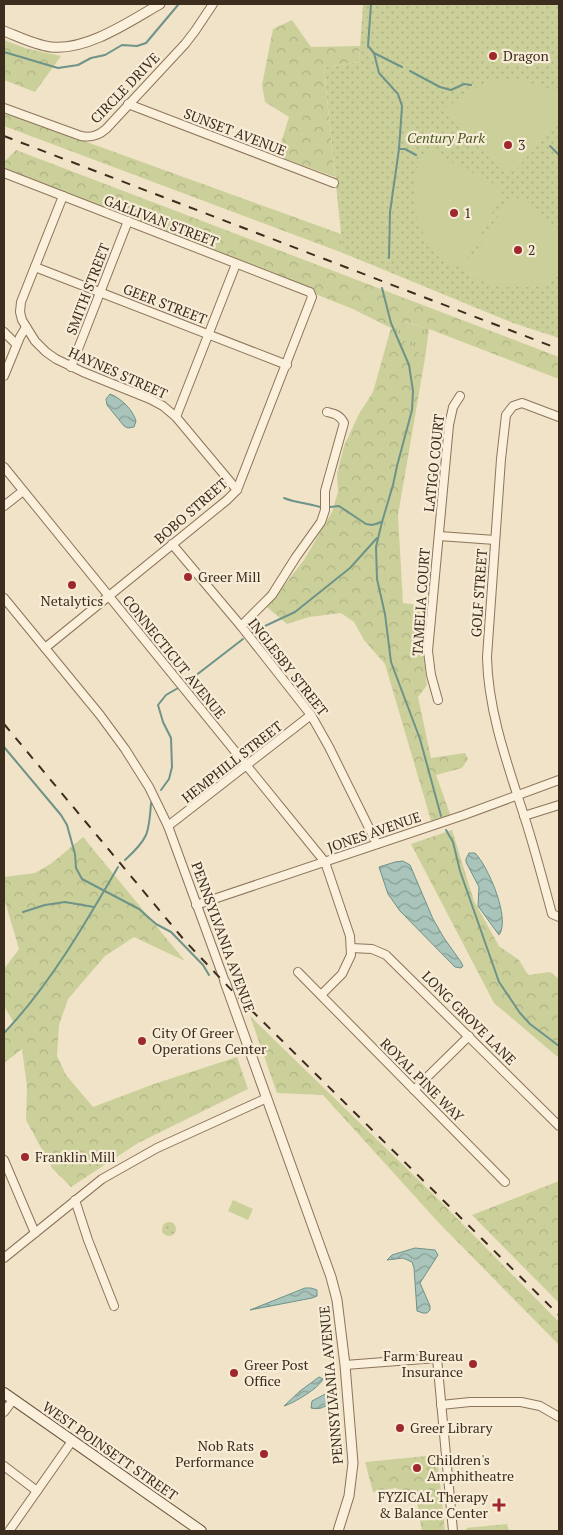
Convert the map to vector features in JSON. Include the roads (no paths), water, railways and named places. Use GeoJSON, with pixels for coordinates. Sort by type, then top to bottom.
{"type":"FeatureCollection","features":[{"type":"Feature","properties":{"kind":"main road","name":"WEST POINSETT STREET"},"geometry":{"type":"LineString","coordinates":[[8,1397],[201,1531]]}},
{"type":"Feature","properties":{"kind":"street"},"geometry":{"type":"LineString","coordinates":[[4,31],[44,45],[74,46],[101,36],[160,4]]}},
{"type":"Feature","properties":{"kind":"street","name":"CIRCLE DRIVE"},"geometry":{"type":"LineString","coordinates":[[4,108],[81,136],[99,135],[185,44],[213,4]]}},
{"type":"Feature","properties":{"kind":"street","name":"SUNSET AVENUE"},"geometry":{"type":"LineString","coordinates":[[128,104],[334,183]]}},
{"type":"Feature","properties":{"kind":"street","name":"GALLIVAN STREET"},"geometry":{"type":"LineString","coordinates":[[4,173],[310,292]]}},
{"type":"Feature","properties":{"kind":"street"},"geometry":{"type":"LineString","coordinates":[[4,376],[16,344],[26,327],[21,316],[20,307],[62,196]]}},
{"type":"Feature","properties":{"kind":"street","name":"SMITH STREET"},"geometry":{"type":"LineString","coordinates":[[71,367],[128,221]]}},
{"type":"Feature","properties":{"kind":"street"},"geometry":{"type":"LineString","coordinates":[[176,417],[236,264]]}},
{"type":"Feature","properties":{"kind":"street","name":"GEER STREET"},"geometry":{"type":"LineString","coordinates":[[35,267],[287,365]]}},
{"type":"Feature","properties":{"kind":"street","name":"BOBO STREET"},"geometry":{"type":"LineString","coordinates":[[44,648],[237,490],[311,302],[310,292]]}},
{"type":"Feature","properties":{"kind":"street","name":"HAYNES STREET"},"geometry":{"type":"LineString","coordinates":[[26,327],[35,341],[56,359],[163,406],[176,417],[237,490]]}},
{"type":"Feature","properties":{"kind":"street"},"geometry":{"type":"LineString","coordinates":[[4,332],[16,344]]}},
{"type":"Feature","properties":{"kind":"street","name":"LATIGO COURT"},"geometry":{"type":"LineString","coordinates":[[439,536],[448,425],[452,407],[460,396]]}},
{"type":"Feature","properties":{"kind":"street","name":"GOLF STREET"},"geometry":{"type":"LineString","coordinates":[[559,417],[528,404],[515,405],[506,416],[501,460],[487,669],[512,783],[524,816],[552,914],[559,917]]}},
{"type":"Feature","properties":{"kind":"street"},"geometry":{"type":"LineString","coordinates":[[241,626],[272,595],[321,522],[325,510],[325,491],[344,423],[341,417],[327,412]]}},
{"type":"Feature","properties":{"kind":"street","name":"CONNECTICUT AVENUE"},"geometry":{"type":"LineString","coordinates":[[4,467],[326,862]]}},
{"type":"Feature","properties":{"kind":"street"},"geometry":{"type":"LineString","coordinates":[[4,506],[23,491]]}},
{"type":"Feature","properties":{"kind":"street"},"geometry":{"type":"LineString","coordinates":[[439,536],[496,540]]}},
{"type":"Feature","properties":{"kind":"street","name":"TAMELIA COURT"},"geometry":{"type":"LineString","coordinates":[[438,700],[428,651],[439,536]]}},
{"type":"Feature","properties":{"kind":"street","name":"INGLESBY STREET"},"geometry":{"type":"LineString","coordinates":[[172,544],[241,626],[311,715],[329,747],[376,844]]}},
{"type":"Feature","properties":{"kind":"street","name":"PENNSYLVANIA AVENUE"},"geometry":{"type":"LineString","coordinates":[[4,598],[100,715],[125,749],[149,787],[168,826],[268,1098],[331,1277],[337,1300],[345,1365],[353,1463],[349,1496],[338,1531]]}},
{"type":"Feature","properties":{"kind":"street","name":"HEMPHILL STREET"},"geometry":{"type":"LineString","coordinates":[[168,826],[311,715]]}},
{"type":"Feature","properties":{"kind":"street","name":"JONES AVENUE"},"geometry":{"type":"LineString","coordinates":[[196,905],[326,862],[559,780]]}},
{"type":"Feature","properties":{"kind":"street"},"geometry":{"type":"LineString","coordinates":[[524,816],[559,804]]}},
{"type":"Feature","properties":{"kind":"street"},"geometry":{"type":"LineString","coordinates":[[320,996],[342,974],[351,955],[350,936],[326,862]]}},
{"type":"Feature","properties":{"kind":"street","name":"LONG GROVE LANE"},"geometry":{"type":"LineString","coordinates":[[351,948],[372,949],[386,955],[559,1126]]}},
{"type":"Feature","properties":{"kind":"street","name":"ROYAL PINE WAY"},"geometry":{"type":"LineString","coordinates":[[298,972],[505,1182]]}},
{"type":"Feature","properties":{"kind":"street"},"geometry":{"type":"LineString","coordinates":[[414,1090],[469,1036]]}},
{"type":"Feature","properties":{"kind":"street"},"geometry":{"type":"LineString","coordinates":[[4,1258],[102,1179],[136,1159],[268,1098]]}},
{"type":"Feature","properties":{"kind":"street"},"geometry":{"type":"LineString","coordinates":[[4,1160],[35,1233]]}},
{"type":"Feature","properties":{"kind":"street"},"geometry":{"type":"LineString","coordinates":[[75,1200],[114,1306]]}},
{"type":"Feature","properties":{"kind":"street"},"geometry":{"type":"LineString","coordinates":[[345,1365],[438,1358],[453,1531]]}},
{"type":"Feature","properties":{"kind":"street"},"geometry":{"type":"LineString","coordinates":[[4,1412],[8,1397]]}},
{"type":"Feature","properties":{"kind":"street"},"geometry":{"type":"LineString","coordinates":[[441,1404],[521,1402],[540,1406],[559,1417]]}},
{"type":"Feature","properties":{"kind":"street"},"geometry":{"type":"LineString","coordinates":[[9,1531],[72,1441]]}},
{"type":"Feature","properties":{"kind":"street"},"geometry":{"type":"LineString","coordinates":[[4,1466],[37,1491]]}},
{"type":"Feature","properties":{"kind":"water"},"geometry":{"type":"Polygon","coordinates":[[[110,394],[118,398],[129,409],[136,421],[134,427],[128,428],[124,426],[107,405],[106,399],[110,394]]]}},
{"type":"Feature","properties":{"kind":"water"},"geometry":{"type":"Polygon","coordinates":[[[469,853],[475,853],[480,860],[496,893],[502,917],[502,927],[499,935],[478,906],[479,887],[466,862],[469,853]]]}},
{"type":"Feature","properties":{"kind":"water"},"geometry":{"type":"Polygon","coordinates":[[[403,861],[410,865],[433,919],[461,962],[463,966],[461,968],[455,967],[400,911],[388,894],[379,867],[403,861]]]}},
{"type":"Feature","properties":{"kind":"water"},"geometry":{"type":"Polygon","coordinates":[[[415,1248],[435,1250],[438,1255],[420,1283],[430,1306],[430,1310],[427,1313],[417,1311],[412,1262],[403,1258],[387,1260],[392,1255],[415,1248]]]}},
{"type":"Feature","properties":{"kind":"water"},"geometry":{"type":"Polygon","coordinates":[[[305,1288],[317,1290],[317,1296],[250,1310],[305,1288]]]}},
{"type":"Feature","properties":{"kind":"water"},"geometry":{"type":"Polygon","coordinates":[[[319,1377],[323,1379],[317,1387],[300,1399],[284,1406],[300,1391],[319,1377]]]}},
{"type":"Feature","properties":{"kind":"water"},"geometry":{"type":"Polygon","coordinates":[[[331,1391],[334,1394],[329,1404],[323,1408],[311,1408],[312,1401],[331,1391]]]}},
{"type":"Feature","properties":{"kind":"waterway"},"geometry":{"type":"LineString","coordinates":[[371,4],[368,46],[374,53],[379,73],[398,94],[402,106],[399,149],[390,212],[389,258]]}},
{"type":"Feature","properties":{"kind":"waterway"},"geometry":{"type":"LineString","coordinates":[[4,52],[58,68],[78,65],[91,58],[105,55],[122,45],[137,46],[146,43],[178,5]]}},
{"type":"Feature","properties":{"kind":"waterway"},"geometry":{"type":"LineString","coordinates":[[374,53],[402,67]]}},
{"type":"Feature","properties":{"kind":"waterway"},"geometry":{"type":"LineString","coordinates":[[410,71],[440,87],[451,90],[464,84],[471,85]]}},
{"type":"Feature","properties":{"kind":"waterway"},"geometry":{"type":"LineString","coordinates":[[550,146],[559,155]]}},
{"type":"Feature","properties":{"kind":"waterway"},"geometry":{"type":"LineString","coordinates":[[399,149],[405,149],[416,155]]}},
{"type":"Feature","properties":{"kind":"waterway"},"geometry":{"type":"LineString","coordinates":[[382,288],[391,323],[409,365],[413,391],[412,410],[376,547],[377,579],[385,614],[391,662],[420,739],[441,816]]}},
{"type":"Feature","properties":{"kind":"waterway"},"geometry":{"type":"LineString","coordinates":[[284,498],[320,507]]}},
{"type":"Feature","properties":{"kind":"waterway"},"geometry":{"type":"LineString","coordinates":[[330,507],[339,506],[366,524],[372,525],[382,522]]}},
{"type":"Feature","properties":{"kind":"waterway"},"geometry":{"type":"LineString","coordinates":[[252,632],[295,612],[350,568],[377,538]]}},
{"type":"Feature","properties":{"kind":"waterway"},"geometry":{"type":"LineString","coordinates":[[186,683],[243,639]]}},
{"type":"Feature","properties":{"kind":"waterway"},"geometry":{"type":"LineString","coordinates":[[161,790],[169,779],[172,767],[171,738],[163,722],[158,705],[166,695],[178,688]]}},
{"type":"Feature","properties":{"kind":"waterway"},"geometry":{"type":"LineString","coordinates":[[4,747],[61,815],[67,825],[75,854],[76,868],[82,879],[139,909],[156,924],[171,932],[203,965],[209,975]]}},
{"type":"Feature","properties":{"kind":"waterway"},"geometry":{"type":"LineString","coordinates":[[125,860],[138,847],[146,835],[151,803]]}},
{"type":"Feature","properties":{"kind":"waterway"},"geometry":{"type":"LineString","coordinates":[[446,830],[453,842],[460,871],[499,982],[520,1013],[530,1024],[559,1046]]}},
{"type":"Feature","properties":{"kind":"waterway"},"geometry":{"type":"LineString","coordinates":[[4,1033],[51,975],[118,867]]}},
{"type":"Feature","properties":{"kind":"waterway"},"geometry":{"type":"LineString","coordinates":[[23,912],[45,905],[65,902],[94,907]]}},
{"type":"Feature","properties":{"kind":"railway"},"geometry":{"type":"LineString","coordinates":[[4,136],[559,349]]}},
{"type":"Feature","properties":{"kind":"railway"},"geometry":{"type":"LineString","coordinates":[[4,724],[185,941],[240,999],[559,1315]]}},
{"type":"Feature","properties":{"kind":"place","name":"Dragon"},"geometry":{"type":"Point","coordinates":[493,56]}},
{"type":"Feature","properties":{"kind":"place","name":"3"},"geometry":{"type":"Point","coordinates":[508,145]}},
{"type":"Feature","properties":{"kind":"place","name":"1"},"geometry":{"type":"Point","coordinates":[454,213]}},
{"type":"Feature","properties":{"kind":"place","name":"2"},"geometry":{"type":"Point","coordinates":[518,250]}},
{"type":"Feature","properties":{"kind":"place","name":"Greer Mill"},"geometry":{"type":"Point","coordinates":[188,577]}},
{"type":"Feature","properties":{"kind":"place","name":"Netalytics"},"geometry":{"type":"Point","coordinates":[72,585]}},
{"type":"Feature","properties":{"kind":"place","name":"City Of Greer Operations Center"},"geometry":{"type":"Point","coordinates":[142,1041]}},
{"type":"Feature","properties":{"kind":"place","name":"Franklin Mill"},"geometry":{"type":"Point","coordinates":[25,1157]}},
{"type":"Feature","properties":{"kind":"place","name":"Farm Bureau Insurance"},"geometry":{"type":"Point","coordinates":[473,1364]}},
{"type":"Feature","properties":{"kind":"place","name":"Greer Post Office"},"geometry":{"type":"Point","coordinates":[234,1373]}},
{"type":"Feature","properties":{"kind":"place","name":"Greer Library"},"geometry":{"type":"Point","coordinates":[400,1428]}},
{"type":"Feature","properties":{"kind":"place","name":"Nob Rats Performance"},"geometry":{"type":"Point","coordinates":[264,1454]}},
{"type":"Feature","properties":{"kind":"place","name":"Children's Amphitheatre"},"geometry":{"type":"Point","coordinates":[417,1468]}},
{"type":"Feature","properties":{"kind":"place","name":"FYZICAL Therapy & Balance Center"},"geometry":{"type":"Point","coordinates":[499,1505]}},
{"type":"Feature","properties":{"kind":"park label","name":"Century Park"},"geometry":{"type":"Point","coordinates":[446,138]}}]}
